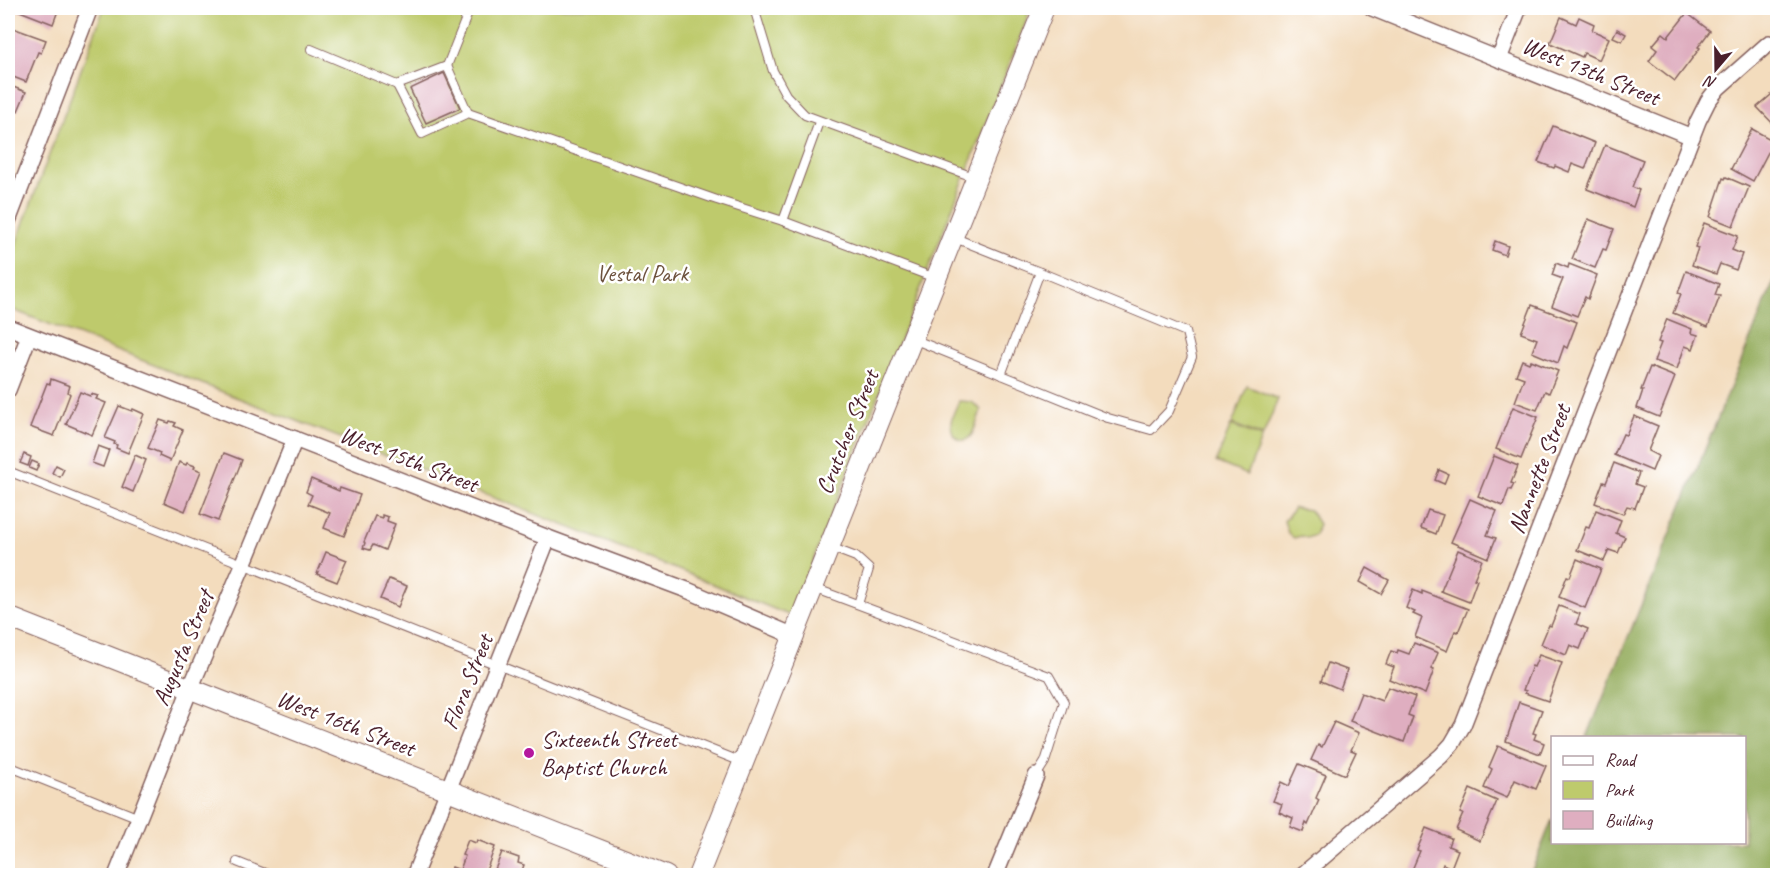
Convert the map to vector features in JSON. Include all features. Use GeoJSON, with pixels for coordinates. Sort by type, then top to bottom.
{"type":"FeatureCollection","features":[{"type":"Feature","properties":{"kind":"street"},"geometry":{"type":"LineString","coordinates":[[8,221],[90,8]]}},
{"type":"Feature","properties":{"kind":"street","name":"Crutcher Street"},"geometry":{"type":"LineString","coordinates":[[698,876],[1044,8]]}},
{"type":"Feature","properties":{"kind":"street","name":"West 13th Street"},"geometry":{"type":"LineString","coordinates":[[1372,8],[1692,137]]}},
{"type":"Feature","properties":{"kind":"street"},"geometry":{"type":"LineString","coordinates":[[1499,59],[1519,8]]}},
{"type":"Feature","properties":{"kind":"street","name":"Nannette Street"},"geometry":{"type":"LineString","coordinates":[[1301,876],[1442,756],[1463,725],[1708,101],[1718,88],[1770,43]]}},
{"type":"Feature","properties":{"kind":"street","name":"West 15th Street"},"geometry":{"type":"LineString","coordinates":[[8,327],[687,590],[794,636]]}},
{"type":"Feature","properties":{"kind":"street"},"geometry":{"type":"LineString","coordinates":[[8,390],[29,336]]}},
{"type":"Feature","properties":{"kind":"street","name":"Augusta Street"},"geometry":{"type":"LineString","coordinates":[[116,876],[190,689],[295,439]]}},
{"type":"Feature","properties":{"kind":"street","name":"Flora Street"},"geometry":{"type":"LineString","coordinates":[[414,876],[548,538]]}},
{"type":"Feature","properties":{"kind":"street","name":"West 16th Street"},"geometry":{"type":"LineString","coordinates":[[8,617],[666,876]]}},
{"type":"Feature","properties":{"kind":"street"},"geometry":{"type":"LineString","coordinates":[[995,876],[1036,776]]}},
{"type":"Feature","properties":{"kind":"lane"},"geometry":{"type":"LineString","coordinates":[[468,113],[447,66],[470,8]]}},
{"type":"Feature","properties":{"kind":"lane"},"geometry":{"type":"LineString","coordinates":[[754,8],[772,71],[786,95],[805,115],[976,178]]}},
{"type":"Feature","properties":{"kind":"lane"},"geometry":{"type":"LineString","coordinates":[[311,49],[398,85],[422,134],[468,113],[783,221],[936,278]]}},
{"type":"Feature","properties":{"kind":"lane"},"geometry":{"type":"LineString","coordinates":[[398,85],[447,66]]}},
{"type":"Feature","properties":{"kind":"lane"},"geometry":{"type":"LineString","coordinates":[[783,221],[819,122]]}},
{"type":"Feature","properties":{"kind":"lane"},"geometry":{"type":"LineString","coordinates":[[912,338],[1108,418],[1151,430],[1169,411],[1192,357],[1186,332],[952,237]]}},
{"type":"Feature","properties":{"kind":"lane"},"geometry":{"type":"LineString","coordinates":[[1001,375],[1040,272]]}},
{"type":"Feature","properties":{"kind":"lane"},"geometry":{"type":"LineString","coordinates":[[8,471],[743,763]]}},
{"type":"Feature","properties":{"kind":"lane"},"geometry":{"type":"LineString","coordinates":[[829,547],[856,557],[869,569],[858,604]]}},
{"type":"Feature","properties":{"kind":"lane"},"geometry":{"type":"LineString","coordinates":[[813,587],[1048,676],[1064,702],[1045,762],[1036,776]]}},
{"type":"Feature","properties":{"kind":"lane"},"geometry":{"type":"LineString","coordinates":[[8,766],[139,818]]}},
{"type":"Feature","properties":{"kind":"lane"},"geometry":{"type":"LineString","coordinates":[[237,862],[272,876]]}},
{"type":"Feature","properties":{"kind":"green space","name":"Vestal Park"},"geometry":{"type":"Polygon","coordinates":[[[104,8],[1028,8],[1028,17],[791,616],[8,308],[8,265],[104,8]]]}},
{"type":"Feature","properties":{"kind":"green space"},"geometry":{"type":"Polygon","coordinates":[[[1777,274],[1777,875],[1530,875],[1551,822],[1551,844],[1746,844],[1746,736],[1587,736],[1777,274]]]}},
{"type":"Feature","properties":{"kind":"green space"},"geometry":{"type":"Polygon","coordinates":[[[1247,386],[1278,399],[1263,436],[1232,424],[1247,386]]]}},
{"type":"Feature","properties":{"kind":"green space"},"geometry":{"type":"Polygon","coordinates":[[[959,401],[972,402],[981,410],[972,434],[965,440],[958,439],[951,429],[952,418],[959,401]]]}},
{"type":"Feature","properties":{"kind":"green space"},"geometry":{"type":"Polygon","coordinates":[[[1231,425],[1262,437],[1247,475],[1216,462],[1231,425]]]}},
{"type":"Feature","properties":{"kind":"green space"},"geometry":{"type":"Polygon","coordinates":[[[1294,508],[1310,510],[1319,524],[1315,535],[1307,538],[1301,536],[1294,538],[1288,533],[1284,521],[1294,508]]]}},
{"type":"Feature","properties":{"kind":"building"},"geometry":{"type":"Polygon","coordinates":[[[12,8],[59,8],[53,24],[12,8]]]}},
{"type":"Feature","properties":{"kind":"building"},"geometry":{"type":"Polygon","coordinates":[[[1687,13],[1710,31],[1675,81],[1649,61],[1657,50],[1652,46],[1663,33],[1668,37],[1687,13]]]}},
{"type":"Feature","properties":{"kind":"building"},"geometry":{"type":"Polygon","coordinates":[[[1561,17],[1576,24],[1579,17],[1594,24],[1592,30],[1609,38],[1599,60],[1584,53],[1582,57],[1550,43],[1561,17]]]}},
{"type":"Feature","properties":{"kind":"building"},"geometry":{"type":"Polygon","coordinates":[[[10,27],[46,40],[41,53],[38,52],[26,82],[8,75],[10,27]]]}},
{"type":"Feature","properties":{"kind":"building"},"geometry":{"type":"Polygon","coordinates":[[[1617,29],[1626,34],[1622,41],[1613,37],[1617,29]]]}},
{"type":"Feature","properties":{"kind":"building"},"geometry":{"type":"Polygon","coordinates":[[[444,73],[460,108],[426,123],[410,89],[444,73]]]}},
{"type":"Feature","properties":{"kind":"building"},"geometry":{"type":"Polygon","coordinates":[[[8,85],[26,92],[18,111],[8,107],[8,85]]]}},
{"type":"Feature","properties":{"kind":"building"},"geometry":{"type":"Polygon","coordinates":[[[1778,89],[1778,129],[1757,107],[1778,89]]]}},
{"type":"Feature","properties":{"kind":"building"},"geometry":{"type":"Polygon","coordinates":[[[1553,126],[1595,143],[1585,169],[1572,164],[1569,172],[1538,162],[1553,126]]]}},
{"type":"Feature","properties":{"kind":"building"},"geometry":{"type":"Polygon","coordinates":[[[1752,129],[1774,141],[1753,181],[1731,169],[1752,129]]]}},
{"type":"Feature","properties":{"kind":"building"},"geometry":{"type":"Polygon","coordinates":[[[1605,145],[1643,160],[1632,187],[1639,190],[1633,207],[1587,189],[1605,145]]]}},
{"type":"Feature","properties":{"kind":"building"},"geometry":{"type":"Polygon","coordinates":[[[1726,177],[1749,187],[1733,226],[1710,217],[1723,178],[1726,177]]]}},
{"type":"Feature","properties":{"kind":"building"},"geometry":{"type":"Polygon","coordinates":[[[1588,219],[1614,229],[1606,250],[1603,249],[1595,268],[1572,259],[1588,219]]]}},
{"type":"Feature","properties":{"kind":"building"},"geometry":{"type":"Polygon","coordinates":[[[1704,223],[1738,236],[1732,250],[1742,254],[1736,270],[1720,264],[1716,274],[1692,265],[1698,248],[1695,247],[1704,223]]]}},
{"type":"Feature","properties":{"kind":"building"},"geometry":{"type":"Polygon","coordinates":[[[1495,241],[1508,246],[1505,255],[1492,250],[1495,241]]]}},
{"type":"Feature","properties":{"kind":"building"},"geometry":{"type":"Polygon","coordinates":[[[1556,263],[1568,268],[1569,264],[1597,275],[1588,299],[1585,297],[1577,316],[1552,306],[1563,279],[1552,275],[1556,263]]]}},
{"type":"Feature","properties":{"kind":"building"},"geometry":{"type":"Polygon","coordinates":[[[1686,271],[1719,284],[1715,295],[1720,296],[1708,327],[1673,313],[1681,294],[1678,293],[1686,271]]]}},
{"type":"Feature","properties":{"kind":"building"},"geometry":{"type":"Polygon","coordinates":[[[1532,305],[1577,322],[1567,348],[1564,346],[1558,363],[1532,352],[1537,339],[1521,333],[1532,305]]]}},
{"type":"Feature","properties":{"kind":"building"},"geometry":{"type":"Polygon","coordinates":[[[1667,319],[1692,329],[1691,333],[1698,335],[1693,349],[1685,346],[1677,369],[1654,361],[1667,319]]]}},
{"type":"Feature","properties":{"kind":"building"},"geometry":{"type":"Polygon","coordinates":[[[1522,360],[1529,363],[1531,360],[1558,371],[1549,393],[1545,391],[1537,410],[1515,402],[1524,378],[1516,375],[1522,360]]]}},
{"type":"Feature","properties":{"kind":"building"},"geometry":{"type":"Polygon","coordinates":[[[1650,367],[1675,377],[1659,417],[1637,408],[1650,367]]]}},
{"type":"Feature","properties":{"kind":"building"},"geometry":{"type":"Polygon","coordinates":[[[51,379],[70,386],[68,392],[70,394],[54,436],[30,427],[47,383],[50,384],[51,379]]]}},
{"type":"Feature","properties":{"kind":"building"},"geometry":{"type":"Polygon","coordinates":[[[80,392],[98,396],[96,399],[106,403],[92,435],[66,424],[80,392]]]}},
{"type":"Feature","properties":{"kind":"building"},"geometry":{"type":"Polygon","coordinates":[[[119,406],[144,414],[128,453],[116,448],[115,442],[105,438],[119,406]]]}},
{"type":"Feature","properties":{"kind":"building"},"geometry":{"type":"Polygon","coordinates":[[[1513,407],[1538,417],[1521,459],[1496,449],[1513,407]]]}},
{"type":"Feature","properties":{"kind":"building"},"geometry":{"type":"Polygon","coordinates":[[[1634,416],[1658,426],[1648,451],[1658,456],[1652,471],[1614,455],[1634,416]]]}},
{"type":"Feature","properties":{"kind":"building"},"geometry":{"type":"Polygon","coordinates":[[[160,420],[176,423],[174,426],[183,430],[170,461],[159,456],[160,453],[148,448],[160,420]]]}},
{"type":"Feature","properties":{"kind":"building"},"geometry":{"type":"Polygon","coordinates":[[[98,446],[109,450],[103,467],[92,463],[98,446]]]}},
{"type":"Feature","properties":{"kind":"building"},"geometry":{"type":"Polygon","coordinates":[[[224,453],[242,460],[218,521],[200,514],[224,453]]]}},
{"type":"Feature","properties":{"kind":"building"},"geometry":{"type":"Polygon","coordinates":[[[24,454],[31,457],[28,466],[20,463],[24,454]]]}},
{"type":"Feature","properties":{"kind":"building"},"geometry":{"type":"Polygon","coordinates":[[[135,455],[146,460],[133,492],[122,487],[135,455]]]}},
{"type":"Feature","properties":{"kind":"building"},"geometry":{"type":"Polygon","coordinates":[[[1494,456],[1518,466],[1511,483],[1514,484],[1511,490],[1509,489],[1503,506],[1478,496],[1494,456]]]}},
{"type":"Feature","properties":{"kind":"building"},"geometry":{"type":"Polygon","coordinates":[[[32,461],[39,464],[36,471],[29,468],[32,461]]]}},
{"type":"Feature","properties":{"kind":"building"},"geometry":{"type":"Polygon","coordinates":[[[179,462],[195,466],[194,468],[201,471],[185,511],[164,502],[179,462]]]}},
{"type":"Feature","properties":{"kind":"building"},"geometry":{"type":"Polygon","coordinates":[[[1614,463],[1639,473],[1635,484],[1643,487],[1635,508],[1627,506],[1623,514],[1595,503],[1614,463]]]}},
{"type":"Feature","properties":{"kind":"building"},"geometry":{"type":"Polygon","coordinates":[[[56,465],[64,469],[60,477],[52,473],[56,465]]]}},
{"type":"Feature","properties":{"kind":"building"},"geometry":{"type":"Polygon","coordinates":[[[1439,470],[1448,474],[1444,484],[1435,480],[1439,470]]]}},
{"type":"Feature","properties":{"kind":"building"},"geometry":{"type":"Polygon","coordinates":[[[311,479],[339,491],[340,488],[360,495],[344,536],[324,528],[330,513],[308,504],[312,495],[306,492],[311,479]]]}},
{"type":"Feature","properties":{"kind":"building"},"geometry":{"type":"Polygon","coordinates":[[[1470,499],[1497,511],[1487,535],[1496,538],[1488,558],[1451,542],[1470,499]]]}},
{"type":"Feature","properties":{"kind":"building"},"geometry":{"type":"Polygon","coordinates":[[[1428,510],[1443,515],[1436,534],[1421,528],[1428,510]]]}},
{"type":"Feature","properties":{"kind":"building"},"geometry":{"type":"Polygon","coordinates":[[[1596,510],[1621,520],[1616,533],[1625,537],[1618,553],[1609,550],[1604,561],[1577,550],[1596,510]]]}},
{"type":"Feature","properties":{"kind":"building"},"geometry":{"type":"Polygon","coordinates":[[[382,515],[388,517],[387,521],[395,524],[385,550],[373,545],[370,550],[363,548],[375,516],[382,518],[382,515]]]}},
{"type":"Feature","properties":{"kind":"building"},"geometry":{"type":"Polygon","coordinates":[[[1458,550],[1482,560],[1474,579],[1477,580],[1469,602],[1441,591],[1458,550]]]}},
{"type":"Feature","properties":{"kind":"building"},"geometry":{"type":"Polygon","coordinates":[[[326,552],[347,560],[337,582],[317,574],[326,552]]]}},
{"type":"Feature","properties":{"kind":"building"},"geometry":{"type":"Polygon","coordinates":[[[1577,559],[1601,569],[1585,608],[1559,597],[1577,559]]]}},
{"type":"Feature","properties":{"kind":"building"},"geometry":{"type":"Polygon","coordinates":[[[1367,568],[1389,580],[1381,594],[1360,582],[1367,568]]]}},
{"type":"Feature","properties":{"kind":"building"},"geometry":{"type":"Polygon","coordinates":[[[389,579],[407,586],[398,607],[380,599],[389,579]]]}},
{"type":"Feature","properties":{"kind":"building"},"geometry":{"type":"Polygon","coordinates":[[[1413,590],[1422,594],[1422,591],[1468,609],[1447,651],[1415,637],[1422,618],[1406,608],[1413,590]]]}},
{"type":"Feature","properties":{"kind":"building"},"geometry":{"type":"Polygon","coordinates":[[[1559,606],[1580,614],[1576,624],[1588,629],[1580,649],[1570,645],[1566,655],[1541,644],[1559,606]]]}},
{"type":"Feature","properties":{"kind":"building"},"geometry":{"type":"Polygon","coordinates":[[[1414,643],[1438,653],[1431,669],[1434,670],[1425,694],[1389,679],[1394,667],[1386,664],[1391,651],[1397,653],[1398,650],[1409,654],[1414,643]]]}},
{"type":"Feature","properties":{"kind":"building"},"geometry":{"type":"Polygon","coordinates":[[[1539,655],[1562,663],[1548,701],[1525,693],[1526,691],[1523,690],[1539,655]]]}},
{"type":"Feature","properties":{"kind":"building"},"geometry":{"type":"Polygon","coordinates":[[[1328,663],[1347,670],[1340,689],[1321,681],[1328,663]]]}},
{"type":"Feature","properties":{"kind":"building"},"geometry":{"type":"Polygon","coordinates":[[[1388,687],[1415,697],[1408,715],[1413,717],[1404,742],[1350,721],[1361,693],[1382,701],[1388,687]]]}},
{"type":"Feature","properties":{"kind":"building"},"geometry":{"type":"Polygon","coordinates":[[[1519,702],[1542,710],[1533,733],[1536,734],[1534,739],[1544,743],[1540,754],[1506,741],[1519,702]]]}},
{"type":"Feature","properties":{"kind":"building"},"geometry":{"type":"Polygon","coordinates":[[[1334,722],[1359,733],[1351,750],[1356,752],[1345,775],[1311,760],[1318,745],[1322,747],[1334,722]]]}},
{"type":"Feature","properties":{"kind":"building"},"geometry":{"type":"Polygon","coordinates":[[[1498,746],[1546,766],[1536,789],[1515,780],[1507,798],[1484,788],[1492,769],[1489,767],[1498,746]]]}},
{"type":"Feature","properties":{"kind":"building"},"geometry":{"type":"Polygon","coordinates":[[[1299,764],[1326,775],[1316,798],[1319,800],[1303,832],[1290,827],[1293,818],[1279,812],[1282,804],[1273,801],[1281,782],[1289,786],[1299,764]]]}},
{"type":"Feature","properties":{"kind":"building"},"geometry":{"type":"Polygon","coordinates":[[[1470,789],[1497,801],[1480,841],[1456,830],[1470,789]]]}},
{"type":"Feature","properties":{"kind":"building"},"geometry":{"type":"Polygon","coordinates":[[[1426,828],[1451,838],[1448,846],[1458,850],[1451,868],[1443,864],[1439,876],[1426,876],[1412,870],[1426,828]]]}},
{"type":"Feature","properties":{"kind":"building"},"geometry":{"type":"Polygon","coordinates":[[[468,840],[476,843],[477,840],[495,847],[484,876],[449,876],[452,867],[460,870],[465,856],[462,855],[468,840]]]}},
{"type":"Feature","properties":{"kind":"building"},"geometry":{"type":"Polygon","coordinates":[[[502,852],[519,858],[518,863],[524,865],[520,876],[497,876],[494,872],[502,852]]]}},
{"type":"Feature","properties":{"kind":"place","name":"Sixteenth Street Baptist Church"},"geometry":{"type":"Point","coordinates":[529,753]}}]}
